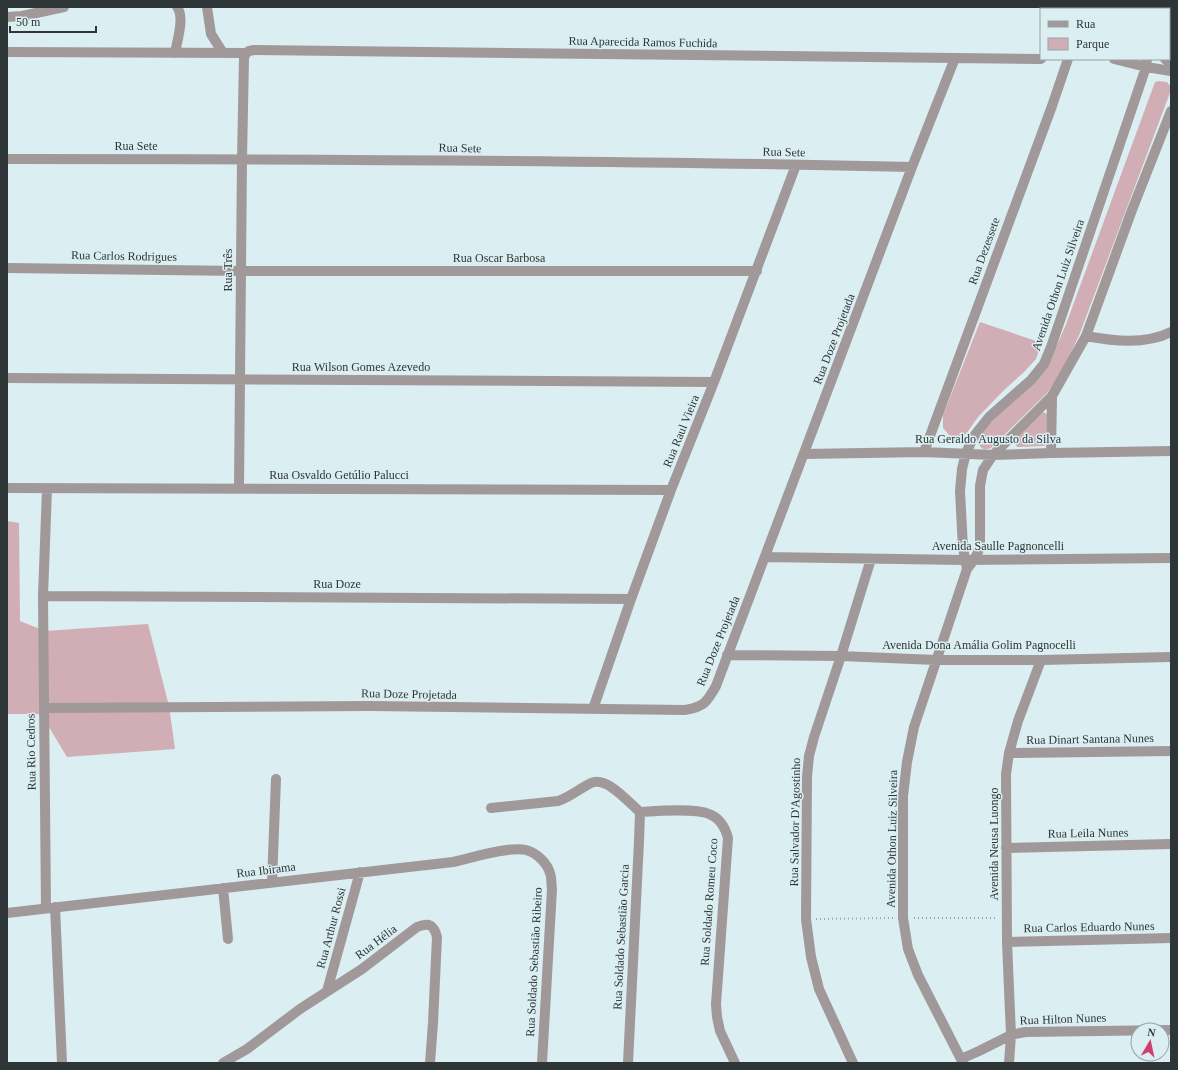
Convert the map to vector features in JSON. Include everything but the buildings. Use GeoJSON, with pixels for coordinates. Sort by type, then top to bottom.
{"type":"FeatureCollection","features":[{"type":"Feature","properties":{"kind":"street"},"geometry":{"type":"LineString","coordinates":[[7,17],[22,16],[64,7]]}},
{"type":"Feature","properties":{"kind":"street"},"geometry":{"type":"LineString","coordinates":[[175,53],[180,24],[178,9],[176,7]]}},
{"type":"Feature","properties":{"kind":"street"},"geometry":{"type":"LineString","coordinates":[[207,7],[211,34],[223,53]]}},
{"type":"Feature","properties":{"kind":"street","name":"Rua Aparecida Ramos Fuchida"},"geometry":{"type":"LineString","coordinates":[[7,52],[246,53],[254,50],[1040,59]]}},
{"type":"Feature","properties":{"kind":"street","name":"Rua Três"},"geometry":{"type":"LineString","coordinates":[[239,488],[242,159],[244,58],[246,53]]}},
{"type":"Feature","properties":{"kind":"street","name":"Rua Doze Projetada"},"geometry":{"type":"LineString","coordinates":[[44,708],[369,706],[685,710],[696,708],[704,704],[716,686],[912,167],[955,58]]}},
{"type":"Feature","properties":{"kind":"street","name":"Rua Dezessete"},"geometry":{"type":"LineString","coordinates":[[924,452],[1068,60]]}},
{"type":"Feature","properties":{"kind":"street"},"geometry":{"type":"LineString","coordinates":[[1122,60],[1146,63],[1171,71]]}},
{"type":"Feature","properties":{"kind":"street","name":"Avenida Othon Luiz Silveira"},"geometry":{"type":"LineString","coordinates":[[969,563],[963,548],[960,490],[962,469],[966,453],[974,436],[989,417],[1031,380],[1044,364],[1054,339],[1146,63]]}},
{"type":"Feature","properties":{"kind":"street","name":"Avenida Othon Luiz Silveira"},"geometry":{"type":"LineString","coordinates":[[962,1061],[918,975],[908,949],[903,918],[903,796],[906,762],[914,727],[969,563],[978,554],[980,547],[980,486],[983,470],[993,455],[1052,396],[1086,336],[1132,210],[1171,110]]}},
{"type":"Feature","properties":{"kind":"street","name":"Rua Sete"},"geometry":{"type":"LineString","coordinates":[[7,159],[242,159],[796,164],[912,167]]}},
{"type":"Feature","properties":{"kind":"street","name":"Rua Raul Vieira"},"geometry":{"type":"LineString","coordinates":[[593,709],[671,490],[757,271],[796,164]]}},
{"type":"Feature","properties":{"kind":"street","name":"Rua Carlos Rodrigues"},"geometry":{"type":"LineString","coordinates":[[7,268],[241,271]]}},
{"type":"Feature","properties":{"kind":"street","name":"Rua Oscar Barbosa"},"geometry":{"type":"LineString","coordinates":[[241,271],[757,271]]}},
{"type":"Feature","properties":{"kind":"street"},"geometry":{"type":"LineString","coordinates":[[1086,336],[1108,340],[1142,341],[1163,336],[1171,332]]}},
{"type":"Feature","properties":{"kind":"street","name":"Rua Wilson Gomes Azevedo"},"geometry":{"type":"LineString","coordinates":[[7,378],[714,382]]}},
{"type":"Feature","properties":{"kind":"street"},"geometry":{"type":"LineString","coordinates":[[1051,452],[1052,396]]}},
{"type":"Feature","properties":{"kind":"street","name":"Rua Geraldo Augusto da Silva"},"geometry":{"type":"LineString","coordinates":[[804,454],[924,452],[993,455],[1051,452],[1171,451]]}},
{"type":"Feature","properties":{"kind":"street","name":"Rua Osvaldo Getúlio Palucci"},"geometry":{"type":"LineString","coordinates":[[7,488],[671,490]]}},
{"type":"Feature","properties":{"kind":"street","name":"Rua Rio Cedros"},"geometry":{"type":"LineString","coordinates":[[47,488],[43,596],[44,708],[50,908],[62,1063]]}},
{"type":"Feature","properties":{"kind":"street","name":"Avenida Saulle Pagnoncelli"},"geometry":{"type":"LineString","coordinates":[[765,557],[969,563],[1171,558]]}},
{"type":"Feature","properties":{"kind":"street","name":"Rua Salvador D'Agostinho"},"geometry":{"type":"LineString","coordinates":[[854,1063],[819,989],[811,957],[806,919],[807,777],[809,756],[814,736],[871,559]]}},
{"type":"Feature","properties":{"kind":"street","name":"Rua Doze"},"geometry":{"type":"LineString","coordinates":[[43,596],[631,599]]}},
{"type":"Feature","properties":{"kind":"street","name":"Avenida Dona Amália Golim Pagnocelli"},"geometry":{"type":"LineString","coordinates":[[727,655],[841,656],[936,660],[1041,660],[1171,657]]}},
{"type":"Feature","properties":{"kind":"street","name":"Avenida Neusa Luongo"},"geometry":{"type":"LineString","coordinates":[[1009,1063],[1011,1034],[1007,942],[1006,774],[1009,753],[1018,721],[1041,660]]}},
{"type":"Feature","properties":{"kind":"street","name":"Rua Dinart Santana Nunes"},"geometry":{"type":"LineString","coordinates":[[1009,753],[1171,751]]}},
{"type":"Feature","properties":{"kind":"street"},"geometry":{"type":"LineString","coordinates":[[272,882],[276,779]]}},
{"type":"Feature","properties":{"kind":"street"},"geometry":{"type":"LineString","coordinates":[[491,808],[558,801],[596,781],[611,786],[640,812]]}},
{"type":"Feature","properties":{"kind":"street","name":"Rua Soldado Romeu Coco"},"geometry":{"type":"LineString","coordinates":[[640,812],[697,811],[710,814],[725,828],[728,838],[719,954],[716,1017],[720,1032],[735,1063]]}},
{"type":"Feature","properties":{"kind":"street","name":"Rua Soldado Sebastião Garcia"},"geometry":{"type":"LineString","coordinates":[[628,1063],[640,812]]}},
{"type":"Feature","properties":{"kind":"street","name":"Rua Leila Nunes"},"geometry":{"type":"LineString","coordinates":[[1006,848],[1171,844]]}},
{"type":"Feature","properties":{"kind":"street","name":"Rua Ibirama"},"geometry":{"type":"LineString","coordinates":[[7,913],[453,862],[501,851],[514,849],[527,850]]}},
{"type":"Feature","properties":{"kind":"street","name":"Rua Soldado Sebastião Ribeiro"},"geometry":{"type":"LineString","coordinates":[[527,850],[537,855],[545,863],[550,874],[552,889],[542,1063]]}},
{"type":"Feature","properties":{"kind":"street","name":"Rua Arthur Rossi"},"geometry":{"type":"LineString","coordinates":[[327,991],[360,872]]}},
{"type":"Feature","properties":{"kind":"street"},"geometry":{"type":"LineString","coordinates":[[223,888],[228,939]]}},
{"type":"Feature","properties":{"kind":"street","name":"Rua Hélia"},"geometry":{"type":"LineString","coordinates":[[223,1063],[246,1049],[300,1009],[362,969],[417,927],[427,924],[432,926],[437,937],[430,1063]]}},
{"type":"Feature","properties":{"kind":"street","name":"Rua Carlos Eduardo Nunes"},"geometry":{"type":"LineString","coordinates":[[1007,942],[1171,938]]}},
{"type":"Feature","properties":{"kind":"street","name":"Rua Hilton Nunes"},"geometry":{"type":"LineString","coordinates":[[962,1061],[1011,1034],[1025,1032],[1171,1030]]}},
{"type":"Feature","properties":{"kind":"green space"},"geometry":{"type":"Polygon","coordinates":[[[1155,82],[1167,82],[1171,87],[1171,90],[1080,333],[1062,372],[1048,392],[991,448],[983,449],[978,442],[980,435],[994,419],[1032,385],[1042,373],[1053,354],[1065,327],[1155,82]]]}},
{"type":"Feature","properties":{"kind":"green space"},"geometry":{"type":"Polygon","coordinates":[[[980,322],[1042,343],[1036,359],[978,417],[966,434],[957,438],[949,435],[943,428],[943,415],[980,322]]]}},
{"type":"Feature","properties":{"kind":"green space"},"geometry":{"type":"Polygon","coordinates":[[[1043,412],[1047,414],[1046,444],[1044,446],[1017,447],[1015,438],[1043,412]]]}},
{"type":"Feature","properties":{"kind":"green space"},"geometry":{"type":"Polygon","coordinates":[[[7,521],[19,523],[20,621],[45,631],[148,624],[169,706],[175,749],[67,757],[41,714],[7,714],[7,521]]]}}]}
